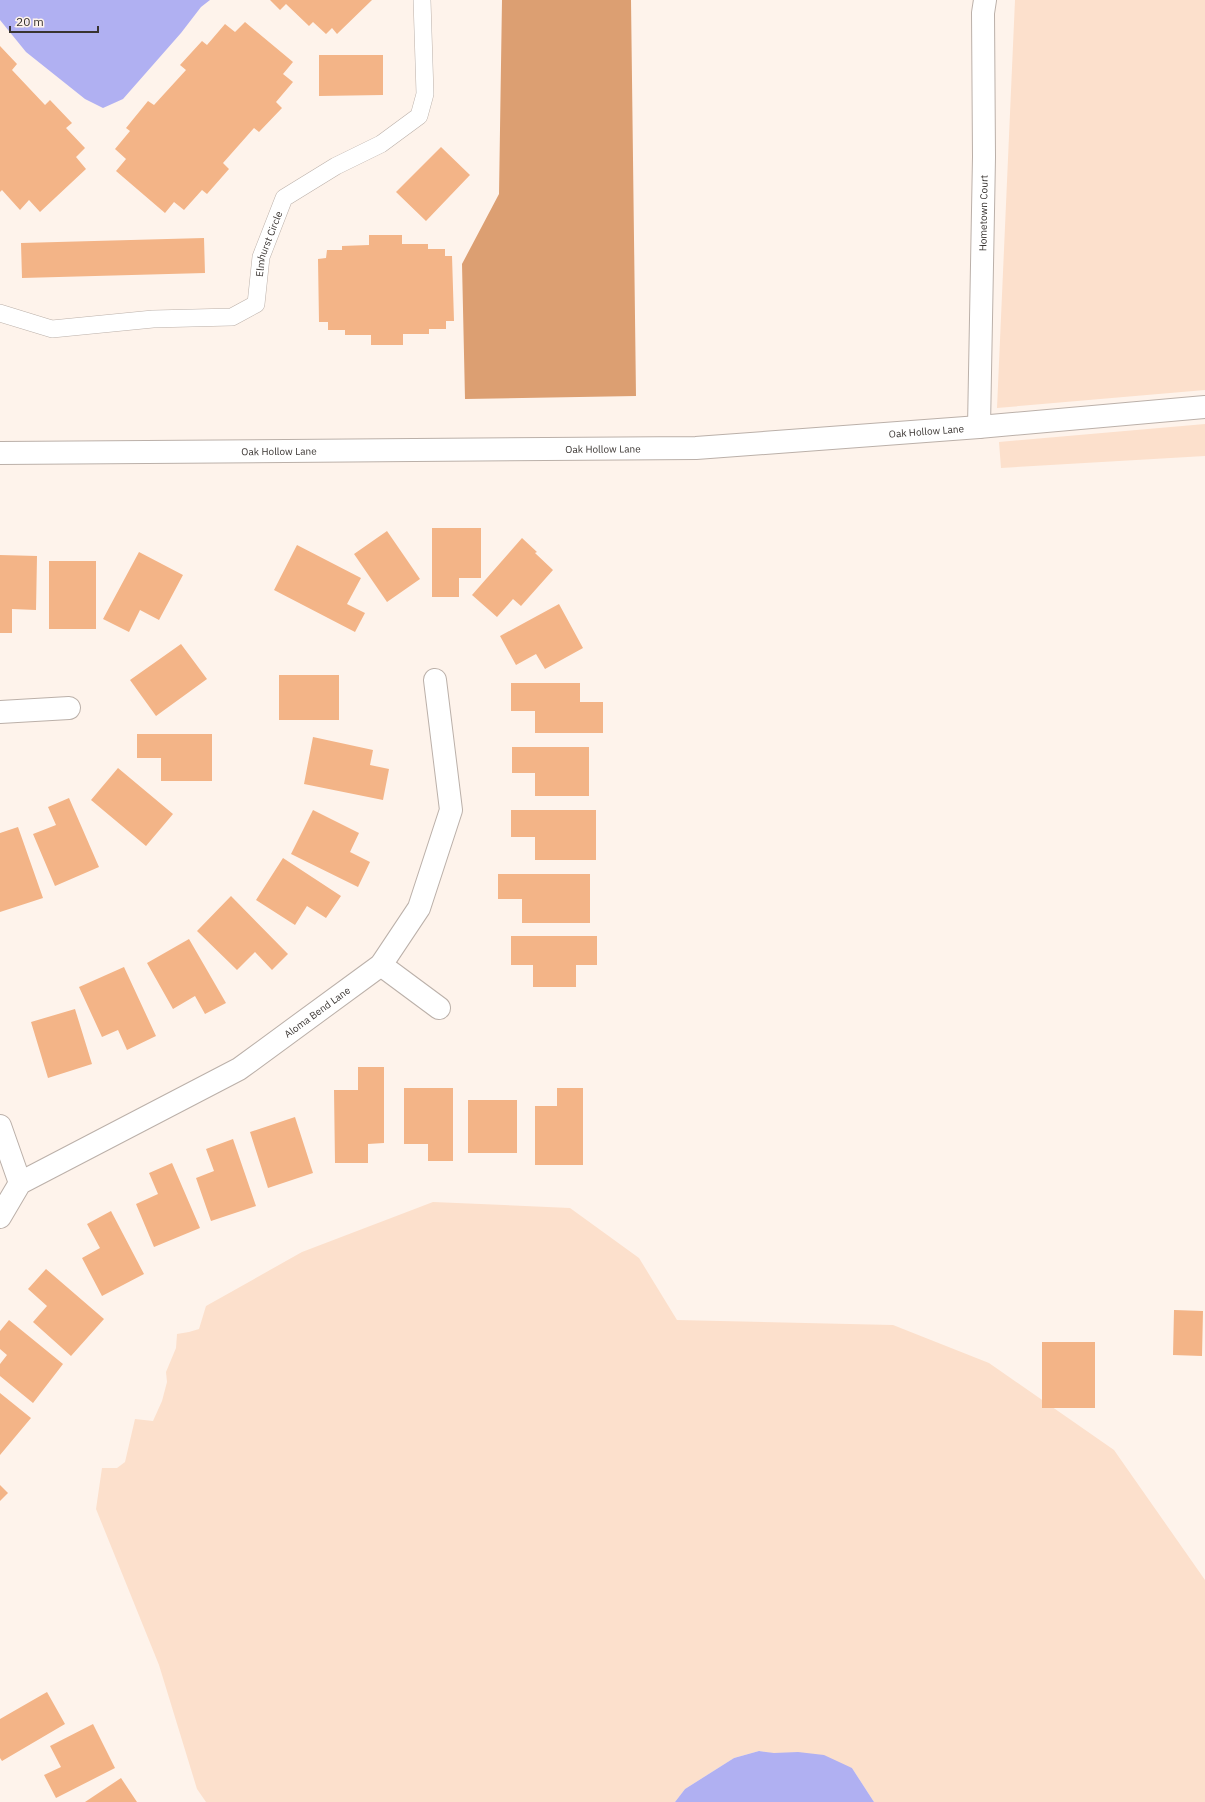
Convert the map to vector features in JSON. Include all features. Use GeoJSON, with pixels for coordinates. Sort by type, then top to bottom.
{"type":"FeatureCollection","features":[{"type":"Feature","properties":{"kind":"street","name":"Hometown Court"},"geometry":{"type":"LineString","coordinates":[[979,427],[984,157],[983,13],[985,0]]}},
{"type":"Feature","properties":{"kind":"street","name":"Oak Hollow Lane"},"geometry":{"type":"LineString","coordinates":[[0,453],[696,448],[979,427],[1205,407]]}},
{"type":"Feature","properties":{"kind":"street","name":"Aloma Bend Lane"},"geometry":{"type":"LineString","coordinates":[[20,1183],[240,1069],[380,965],[420,908],[451,810],[435,680]]}},
{"type":"Feature","properties":{"kind":"street"},"geometry":{"type":"LineString","coordinates":[[0,712],[69,708]]}},
{"type":"Feature","properties":{"kind":"street"},"geometry":{"type":"LineString","coordinates":[[380,965],[439,1008]]}},
{"type":"Feature","properties":{"kind":"street"},"geometry":{"type":"LineString","coordinates":[[0,1126],[20,1183],[0,1217]]}},
{"type":"Feature","properties":{"kind":"lane","name":"Elmhurst Circle"},"geometry":{"type":"LineString","coordinates":[[0,312],[52,329],[153,319],[232,317],[256,304],[261,257],[284,198],[336,166],[381,144],[419,116],[425,94],[422,0]]}},
{"type":"Feature","properties":{"kind":"shaded area"},"geometry":{"type":"Polygon","coordinates":[[[502,0],[631,0],[636,396],[465,399],[462,264],[499,194],[502,0]]]}},
{"type":"Feature","properties":{"kind":"shaded area"},"geometry":{"type":"Polygon","coordinates":[[[1015,0],[1205,0],[1205,390],[997,408],[1015,0]]]}},
{"type":"Feature","properties":{"kind":"shaded area"},"geometry":{"type":"Polygon","coordinates":[[[1205,424],[1205,456],[1001,468],[999,442],[1205,424]]]}},
{"type":"Feature","properties":{"kind":"shaded area"},"geometry":{"type":"Polygon","coordinates":[[[433,1202],[570,1208],[639,1258],[677,1320],[893,1325],[989,1363],[1114,1450],[1205,1580],[1205,1802],[874,1802],[852,1768],[759,1751],[734,1758],[685,1789],[675,1802],[206,1802],[197,1789],[159,1665],[96,1509],[102,1468],[117,1468],[125,1462],[135,1419],[153,1421],[162,1401],[167,1382],[166,1372],[176,1348],[177,1334],[199,1329],[206,1306],[302,1252],[433,1202]]]}},
{"type":"Feature","properties":{"kind":"water"},"geometry":{"type":"Polygon","coordinates":[[[0,0],[210,0],[201,7],[181,33],[123,99],[103,108],[85,99],[26,52],[0,20],[0,0]]]}},
{"type":"Feature","properties":{"kind":"water"},"geometry":{"type":"Polygon","coordinates":[[[759,1751],[774,1753],[798,1752],[824,1755],[852,1768],[874,1802],[675,1802],[685,1789],[734,1758],[759,1751]]]}},
{"type":"Feature","properties":{"kind":"building"},"geometry":{"type":"Polygon","coordinates":[[[270,0],[372,0],[337,34],[332,28],[326,34],[313,22],[309,26],[286,4],[280,10],[270,0]]]}},
{"type":"Feature","properties":{"kind":"building"},"geometry":{"type":"Polygon","coordinates":[[[245,22],[293,62],[283,74],[293,82],[276,102],[282,108],[259,132],[254,128],[223,163],[229,169],[207,194],[202,190],[184,210],[174,202],[165,213],[116,171],[126,159],[115,149],[130,131],[126,128],[148,101],[154,105],[186,70],[180,65],[202,41],[207,45],[225,24],[235,32],[245,22]]]}},
{"type":"Feature","properties":{"kind":"building"},"geometry":{"type":"Polygon","coordinates":[[[0,46],[17,64],[12,70],[45,105],[50,100],[72,123],[66,128],[85,148],[76,157],[86,169],[40,212],[29,200],[20,210],[2,190],[0,192],[0,46]]]}},
{"type":"Feature","properties":{"kind":"building"},"geometry":{"type":"Polygon","coordinates":[[[319,55],[383,55],[383,95],[319,96],[319,55]]]}},
{"type":"Feature","properties":{"kind":"building"},"geometry":{"type":"Polygon","coordinates":[[[441,147],[470,175],[426,221],[396,192],[441,147]]]}},
{"type":"Feature","properties":{"kind":"building"},"geometry":{"type":"Polygon","coordinates":[[[369,235],[402,235],[402,244],[428,244],[428,249],[445,249],[445,256],[452,256],[454,321],[446,321],[446,329],[429,329],[429,334],[403,334],[403,345],[371,345],[371,335],[345,335],[345,330],[328,330],[328,322],[319,322],[318,259],[326,258],[327,250],[342,250],[342,246],[369,245],[369,235]]]}},
{"type":"Feature","properties":{"kind":"building"},"geometry":{"type":"Polygon","coordinates":[[[204,238],[205,273],[22,278],[21,243],[204,238]]]}},
{"type":"Feature","properties":{"kind":"building"},"geometry":{"type":"Polygon","coordinates":[[[432,528],[481,528],[481,578],[459,578],[459,597],[432,597],[432,528]]]}},
{"type":"Feature","properties":{"kind":"building"},"geometry":{"type":"Polygon","coordinates":[[[387,531],[420,579],[387,602],[354,554],[387,531]]]}},
{"type":"Feature","properties":{"kind":"building"},"geometry":{"type":"Polygon","coordinates":[[[522,538],[553,570],[521,606],[513,599],[497,617],[472,595],[522,538]]]}},
{"type":"Feature","properties":{"kind":"building"},"geometry":{"type":"Polygon","coordinates":[[[297,545],[361,578],[347,604],[365,613],[355,632],[274,590],[297,545]]]}},
{"type":"Feature","properties":{"kind":"building"},"geometry":{"type":"Polygon","coordinates":[[[139,552],[183,575],[159,620],[140,610],[129,632],[103,619],[139,552]]]}},
{"type":"Feature","properties":{"kind":"building"},"geometry":{"type":"Polygon","coordinates":[[[0,555],[37,556],[36,610],[12,609],[12,633],[0,633],[0,555]]]}},
{"type":"Feature","properties":{"kind":"building"},"geometry":{"type":"Polygon","coordinates":[[[49,561],[96,561],[96,629],[49,629],[49,561]]]}},
{"type":"Feature","properties":{"kind":"building"},"geometry":{"type":"Polygon","coordinates":[[[559,604],[583,648],[545,669],[536,654],[516,665],[500,636],[559,604]]]}},
{"type":"Feature","properties":{"kind":"building"},"geometry":{"type":"Polygon","coordinates":[[[181,644],[207,679],[156,716],[130,680],[181,644]]]}},
{"type":"Feature","properties":{"kind":"building"},"geometry":{"type":"Polygon","coordinates":[[[279,675],[339,675],[339,720],[279,720],[279,675]]]}},
{"type":"Feature","properties":{"kind":"building"},"geometry":{"type":"Polygon","coordinates":[[[511,683],[580,683],[580,702],[603,702],[603,733],[535,733],[535,711],[511,711],[511,683]]]}},
{"type":"Feature","properties":{"kind":"building"},"geometry":{"type":"Polygon","coordinates":[[[137,734],[212,734],[212,781],[161,781],[161,758],[137,758],[137,734]]]}},
{"type":"Feature","properties":{"kind":"building"},"geometry":{"type":"Polygon","coordinates":[[[313,737],[373,750],[370,765],[389,769],[383,800],[304,784],[313,737]]]}},
{"type":"Feature","properties":{"kind":"building"},"geometry":{"type":"Polygon","coordinates":[[[512,747],[589,747],[589,796],[535,796],[535,773],[512,773],[512,747]]]}},
{"type":"Feature","properties":{"kind":"building"},"geometry":{"type":"Polygon","coordinates":[[[118,768],[173,814],[146,846],[91,800],[118,768]]]}},
{"type":"Feature","properties":{"kind":"building"},"geometry":{"type":"Polygon","coordinates":[[[69,798],[99,867],[55,886],[33,834],[56,825],[48,807],[69,798]]]}},
{"type":"Feature","properties":{"kind":"building"},"geometry":{"type":"Polygon","coordinates":[[[313,810],[359,833],[350,852],[370,862],[358,887],[291,854],[313,810]]]}},
{"type":"Feature","properties":{"kind":"building"},"geometry":{"type":"Polygon","coordinates":[[[511,810],[596,810],[596,860],[535,860],[535,837],[511,837],[511,810]]]}},
{"type":"Feature","properties":{"kind":"building"},"geometry":{"type":"Polygon","coordinates":[[[18,827],[43,898],[0,912],[0,833],[18,827]]]}},
{"type":"Feature","properties":{"kind":"building"},"geometry":{"type":"Polygon","coordinates":[[[283,858],[341,896],[326,918],[307,906],[295,925],[256,900],[283,858]]]}},
{"type":"Feature","properties":{"kind":"building"},"geometry":{"type":"Polygon","coordinates":[[[498,874],[590,874],[590,923],[522,923],[522,899],[498,899],[498,874]]]}},
{"type":"Feature","properties":{"kind":"building"},"geometry":{"type":"Polygon","coordinates":[[[231,896],[288,954],[272,970],[255,952],[237,970],[197,931],[231,896]]]}},
{"type":"Feature","properties":{"kind":"building"},"geometry":{"type":"Polygon","coordinates":[[[511,936],[597,936],[597,965],[576,965],[576,987],[533,987],[533,965],[511,965],[511,936]]]}},
{"type":"Feature","properties":{"kind":"building"},"geometry":{"type":"Polygon","coordinates":[[[189,939],[226,1003],[205,1014],[195,996],[173,1009],[147,963],[189,939]]]}},
{"type":"Feature","properties":{"kind":"building"},"geometry":{"type":"Polygon","coordinates":[[[124,967],[156,1036],[127,1050],[118,1030],[102,1037],[79,987],[124,967]]]}},
{"type":"Feature","properties":{"kind":"building"},"geometry":{"type":"Polygon","coordinates":[[[75,1009],[92,1064],[48,1078],[31,1022],[75,1009]]]}},
{"type":"Feature","properties":{"kind":"building"},"geometry":{"type":"Polygon","coordinates":[[[358,1067],[384,1067],[384,1143],[368,1144],[368,1163],[335,1163],[334,1090],[358,1090],[358,1067]]]}},
{"type":"Feature","properties":{"kind":"building"},"geometry":{"type":"Polygon","coordinates":[[[404,1088],[453,1088],[453,1161],[428,1161],[428,1144],[404,1144],[404,1088]]]}},
{"type":"Feature","properties":{"kind":"building"},"geometry":{"type":"Polygon","coordinates":[[[557,1088],[583,1088],[583,1165],[535,1165],[535,1106],[557,1106],[557,1088]]]}},
{"type":"Feature","properties":{"kind":"building"},"geometry":{"type":"Polygon","coordinates":[[[468,1100],[517,1100],[517,1153],[468,1153],[468,1100]]]}},
{"type":"Feature","properties":{"kind":"building"},"geometry":{"type":"Polygon","coordinates":[[[295,1117],[313,1173],[268,1188],[250,1132],[295,1117]]]}},
{"type":"Feature","properties":{"kind":"building"},"geometry":{"type":"Polygon","coordinates":[[[233,1139],[256,1206],[211,1221],[196,1178],[214,1171],[206,1149],[233,1139]]]}},
{"type":"Feature","properties":{"kind":"building"},"geometry":{"type":"Polygon","coordinates":[[[172,1163],[200,1228],[154,1247],[136,1204],[158,1194],[149,1173],[172,1163]]]}},
{"type":"Feature","properties":{"kind":"building"},"geometry":{"type":"Polygon","coordinates":[[[111,1211],[144,1274],[102,1296],[82,1258],[100,1248],[87,1224],[111,1211]]]}},
{"type":"Feature","properties":{"kind":"building"},"geometry":{"type":"Polygon","coordinates":[[[46,1269],[104,1319],[71,1356],[33,1322],[47,1306],[28,1289],[46,1269]]]}},
{"type":"Feature","properties":{"kind":"building"},"geometry":{"type":"Polygon","coordinates":[[[1174,1310],[1203,1311],[1202,1356],[1173,1355],[1174,1310]]]}},
{"type":"Feature","properties":{"kind":"building"},"geometry":{"type":"Polygon","coordinates":[[[9,1320],[63,1364],[33,1403],[0,1376],[0,1364],[7,1355],[0,1349],[0,1331],[9,1320]]]}},
{"type":"Feature","properties":{"kind":"building"},"geometry":{"type":"Polygon","coordinates":[[[1042,1342],[1095,1342],[1095,1408],[1042,1408],[1042,1342]]]}},
{"type":"Feature","properties":{"kind":"building"},"geometry":{"type":"Polygon","coordinates":[[[0,1393],[31,1418],[0,1455],[0,1393]]]}},
{"type":"Feature","properties":{"kind":"building"},"geometry":{"type":"Polygon","coordinates":[[[0,1485],[8,1493],[0,1501],[0,1485]]]}},
{"type":"Feature","properties":{"kind":"building"},"geometry":{"type":"Polygon","coordinates":[[[47,1692],[65,1724],[2,1761],[0,1758],[0,1719],[47,1692]]]}},
{"type":"Feature","properties":{"kind":"building"},"geometry":{"type":"Polygon","coordinates":[[[93,1724],[115,1768],[56,1798],[44,1775],[61,1767],[50,1746],[93,1724]]]}},
{"type":"Feature","properties":{"kind":"building"},"geometry":{"type":"Polygon","coordinates":[[[121,1778],[137,1802],[85,1802],[121,1778]]]}}]}
